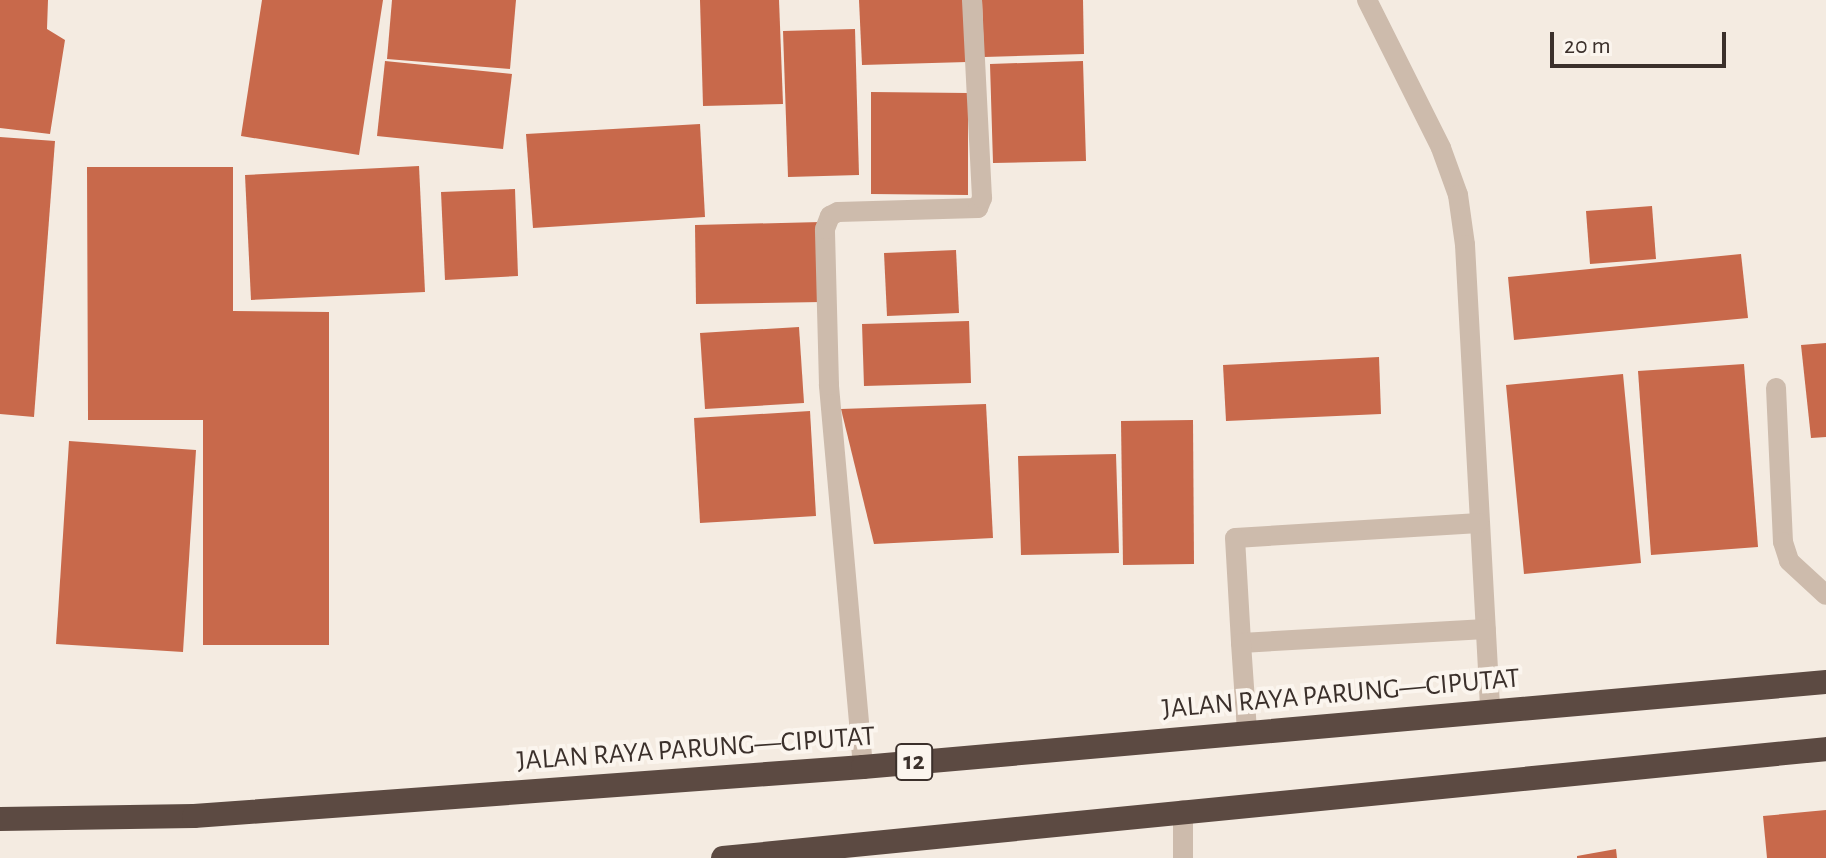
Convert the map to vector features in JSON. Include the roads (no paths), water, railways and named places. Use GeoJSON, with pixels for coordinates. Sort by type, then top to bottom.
{"type":"FeatureCollection","features":[{"type":"Feature","properties":{"kind":"highway","name":"JALAN RAYA PARUNG—CIPUTAT"},"geometry":{"type":"LineString","coordinates":[[0,819],[194,816],[863,767],[1826,682]]}},
{"type":"Feature","properties":{"kind":"highway"},"geometry":{"type":"LineString","coordinates":[[723,858],[1183,810],[1826,749]]}},
{"type":"Feature","properties":{"kind":"street"},"geometry":{"type":"LineString","coordinates":[[863,767],[829,385],[825,229],[838,212],[978,208],[982,198],[972,0]]}},
{"type":"Feature","properties":{"kind":"street"},"geometry":{"type":"LineString","coordinates":[[1367,0],[1441,148],[1458,195],[1465,245],[1490,712]]}},
{"type":"Feature","properties":{"kind":"street"},"geometry":{"type":"LineString","coordinates":[[1776,388],[1783,542],[1789,561],[1826,595]]}},
{"type":"Feature","properties":{"kind":"street"},"geometry":{"type":"LineString","coordinates":[[1247,732],[1235,538],[1479,523]]}},
{"type":"Feature","properties":{"kind":"street"},"geometry":{"type":"LineString","coordinates":[[1241,643],[1486,629]]}},
{"type":"Feature","properties":{"kind":"street"},"geometry":{"type":"LineString","coordinates":[[1183,810],[1183,858]]}}]}
